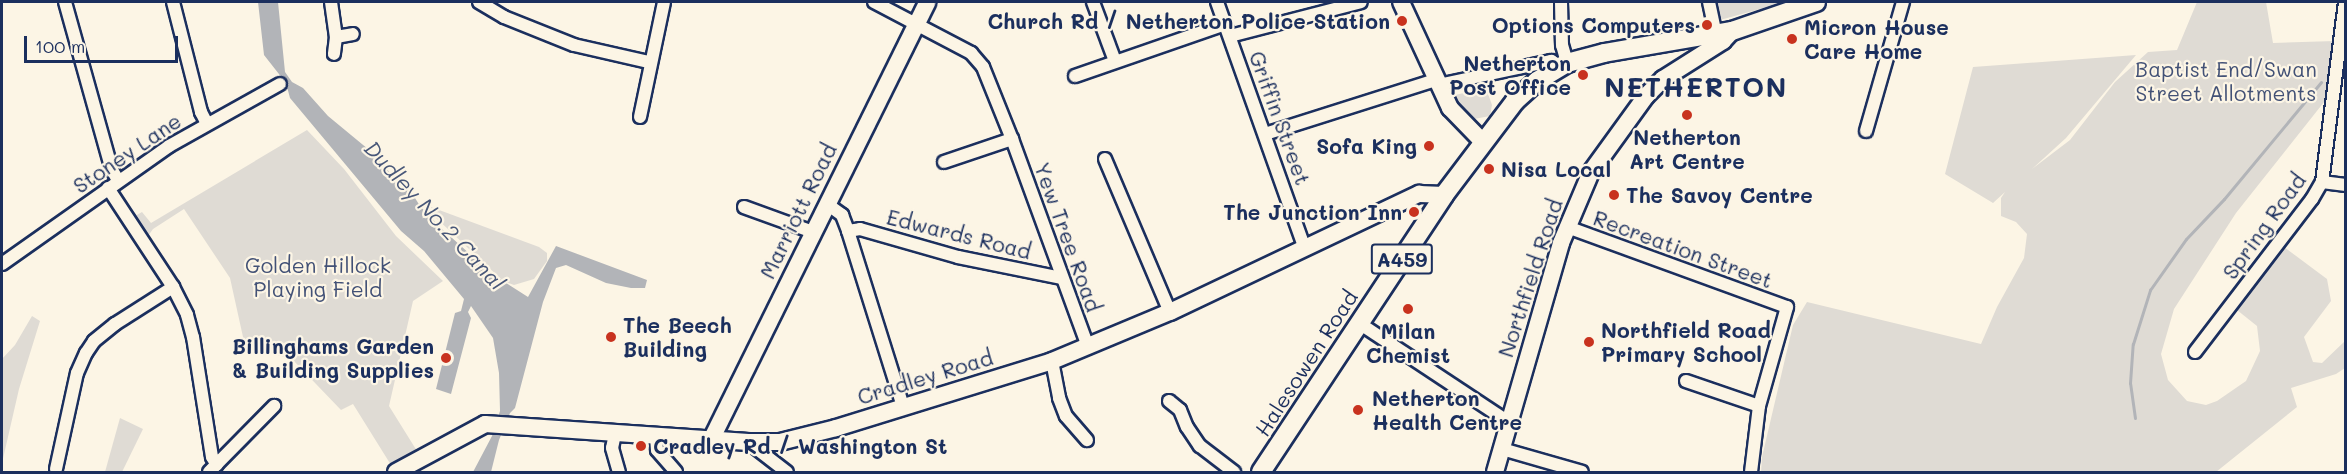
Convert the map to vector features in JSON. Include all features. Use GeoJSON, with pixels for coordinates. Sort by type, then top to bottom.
{"type":"FeatureCollection","features":[{"type":"Feature","properties":{"kind":"main road","name":"Halesowen Road"},"geometry":{"type":"LineString","coordinates":[[1261,472],[1444,195],[1515,101],[1563,64],[1604,53],[1724,32],[1816,2]]}},
{"type":"Feature","properties":{"kind":"street"},"geometry":{"type":"LineString","coordinates":[[65,2],[112,170],[113,184],[187,315],[193,337],[213,469]]}},
{"type":"Feature","properties":{"kind":"street"},"geometry":{"type":"LineString","coordinates":[[173,2],[201,112],[207,124]]}},
{"type":"Feature","properties":{"kind":"street"},"geometry":{"type":"LineString","coordinates":[[331,2],[336,37],[334,54]]}},
{"type":"Feature","properties":{"kind":"street"},"geometry":{"type":"LineString","coordinates":[[479,2],[504,17],[574,45],[649,62]]}},
{"type":"Feature","properties":{"kind":"street"},"geometry":{"type":"LineString","coordinates":[[639,117],[649,62],[664,2]]}},
{"type":"Feature","properties":{"kind":"street","name":"Yew Tree Road"},"geometry":{"type":"LineString","coordinates":[[874,2],[970,53],[983,66],[1088,347]]}},
{"type":"Feature","properties":{"kind":"street","name":"Marriott Road"},"geometry":{"type":"LineString","coordinates":[[711,440],[927,2]]}},
{"type":"Feature","properties":{"kind":"street"},"geometry":{"type":"LineString","coordinates":[[1093,2],[1115,61]]}},
{"type":"Feature","properties":{"kind":"street","name":"Griffin Street"},"geometry":{"type":"LineString","coordinates":[[1217,2],[1305,249]]}},
{"type":"Feature","properties":{"kind":"street"},"geometry":{"type":"LineString","coordinates":[[1075,76],[1115,61],[1227,30],[1361,2]]}},
{"type":"Feature","properties":{"kind":"street"},"geometry":{"type":"LineString","coordinates":[[1401,2],[1450,108],[1483,142]]}},
{"type":"Feature","properties":{"kind":"street"},"geometry":{"type":"LineString","coordinates":[[1265,134],[1437,82],[1551,61],[1563,64],[1561,2]]}},
{"type":"Feature","properties":{"kind":"street"},"geometry":{"type":"LineString","coordinates":[[1709,2],[1724,32]]}},
{"type":"Feature","properties":{"kind":"street"},"geometry":{"type":"LineString","coordinates":[[1866,131],[1903,2]]}},
{"type":"Feature","properties":{"kind":"street","name":"Spring Road"},"geometry":{"type":"LineString","coordinates":[[2195,352],[2312,199],[2322,182],[2345,2]]}},
{"type":"Feature","properties":{"kind":"street","name":"Northfield Road"},"geometry":{"type":"LineString","coordinates":[[1495,472],[1567,227],[1590,172],[1622,125],[1663,79],[1723,41],[1724,32]]}},
{"type":"Feature","properties":{"kind":"street"},"geometry":{"type":"LineString","coordinates":[[336,37],[353,34]]}},
{"type":"Feature","properties":{"kind":"street"},"geometry":{"type":"LineString","coordinates":[[1689,62],[1694,53],[1692,38]]}},
{"type":"Feature","properties":{"kind":"street","name":"Stoney Lane"},"geometry":{"type":"LineString","coordinates":[[2,264],[113,184],[207,124],[280,84]]}},
{"type":"Feature","properties":{"kind":"street"},"geometry":{"type":"LineString","coordinates":[[944,162],[1012,139]]}},
{"type":"Feature","properties":{"kind":"street"},"geometry":{"type":"LineString","coordinates":[[1105,159],[1170,312]]}},
{"type":"Feature","properties":{"kind":"street"},"geometry":{"type":"LineString","coordinates":[[2322,182],[2346,184]]}},
{"type":"Feature","properties":{"kind":"street","name":"Cradley Road"},"geometry":{"type":"LineString","coordinates":[[396,472],[475,427],[489,424],[711,440],[780,442],[1052,361],[1170,312],[1419,194],[1444,195]]}},
{"type":"Feature","properties":{"kind":"street"},"geometry":{"type":"LineString","coordinates":[[827,204],[842,215],[903,406]]}},
{"type":"Feature","properties":{"kind":"street"},"geometry":{"type":"LineString","coordinates":[[744,207],[813,232]]}},
{"type":"Feature","properties":{"kind":"street","name":"Recreation Street"},"geometry":{"type":"LineString","coordinates":[[1567,227],[1787,307],[1760,406]]}},
{"type":"Feature","properties":{"kind":"street","name":"Edwards Road"},"geometry":{"type":"LineString","coordinates":[[848,231],[860,229],[958,257],[1061,278]]}},
{"type":"Feature","properties":{"kind":"street"},"geometry":{"type":"LineString","coordinates":[[56,469],[77,372],[86,353],[94,341],[116,324],[173,287]]}},
{"type":"Feature","properties":{"kind":"street"},"geometry":{"type":"LineString","coordinates":[[1359,323],[1510,423]]}},
{"type":"Feature","properties":{"kind":"street"},"geometry":{"type":"LineString","coordinates":[[1052,361],[1059,398],[1066,416],[1087,440]]}},
{"type":"Feature","properties":{"kind":"street"},"geometry":{"type":"LineString","coordinates":[[1686,381],[1760,406],[1751,472]]}},
{"type":"Feature","properties":{"kind":"street"},"geometry":{"type":"LineString","coordinates":[[1169,401],[1180,410],[1187,427],[1200,446],[1234,472]]}},
{"type":"Feature","properties":{"kind":"street"},"geometry":{"type":"LineString","coordinates":[[213,469],[274,406]]}},
{"type":"Feature","properties":{"kind":"street"},"geometry":{"type":"LineString","coordinates":[[615,434],[612,448],[619,472]]}},
{"type":"Feature","properties":{"kind":"street"},"geometry":{"type":"LineString","coordinates":[[656,436],[657,450],[676,472]]}},
{"type":"Feature","properties":{"kind":"street"},"geometry":{"type":"LineString","coordinates":[[748,442],[787,472]]}},
{"type":"Feature","properties":{"kind":"street"},"geometry":{"type":"LineString","coordinates":[[1502,449],[1582,472]]}},
{"type":"Feature","properties":{"kind":"green space"},"geometry":{"type":"Polygon","coordinates":[[[1713,2],[1785,2],[1720,20],[1713,2]]]}},
{"type":"Feature","properties":{"kind":"green space","name":"Baptist End/Swan Street Allotments"},"geometry":{"type":"Polygon","coordinates":[[[2197,2],[2266,2],[2273,43],[2335,41],[2328,97],[2236,213],[2174,309],[2161,354],[2168,380],[2187,401],[2206,405],[2217,401],[2246,381],[2260,351],[2257,326],[2237,310],[2284,247],[2327,279],[2331,301],[2304,337],[2313,362],[2322,363],[2345,341],[2345,368],[2336,374],[2291,388],[2297,407],[2216,472],[1761,472],[1762,457],[1793,325],[1807,302],[1981,344],[1997,307],[2024,258],[2027,234],[2016,222],[2001,216],[2001,198],[2005,192],[1993,203],[1945,174],[1973,67],[2136,55],[2066,138],[2032,169],[2070,140],[2115,82],[2148,52],[2177,50],[2197,2]]]}},
{"type":"Feature","properties":{"kind":"green space"},"geometry":{"type":"Polygon","coordinates":[[[1486,88],[1492,105],[1490,116],[1474,119],[1465,114],[1455,95],[1486,88]]]}},
{"type":"Feature","properties":{"kind":"green space","name":"Golden Hillock Playing Field"},"geometry":{"type":"Polygon","coordinates":[[[307,130],[344,169],[396,236],[443,281],[413,301],[389,406],[417,451],[391,465],[353,404],[341,410],[292,359],[245,346],[230,278],[184,209],[153,229],[148,236],[135,216],[142,212],[151,223],[307,130]]]}},
{"type":"Feature","properties":{"kind":"green space"},"geometry":{"type":"Polygon","coordinates":[[[431,207],[539,247],[547,253],[547,261],[534,279],[514,285],[503,281],[434,216],[431,207]]]}},
{"type":"Feature","properties":{"kind":"green space"},"geometry":{"type":"Polygon","coordinates":[[[32,316],[40,321],[19,389],[2,463],[2,359],[15,345],[32,316]]]}},
{"type":"Feature","properties":{"kind":"green space"},"geometry":{"type":"Polygon","coordinates":[[[120,418],[143,429],[122,472],[105,472],[120,418]]]}},
{"type":"Feature","properties":{"kind":"shaded area"},"geometry":{"type":"Polygon","coordinates":[[[258,2],[278,2],[285,72],[292,82],[303,88],[328,116],[374,154],[401,186],[410,190],[420,206],[441,228],[492,274],[528,297],[556,246],[647,280],[645,288],[631,288],[606,283],[566,265],[556,268],[543,302],[515,408],[510,413],[499,440],[491,472],[473,472],[492,436],[500,411],[499,373],[493,338],[471,306],[468,312],[471,318],[451,394],[436,389],[455,313],[461,311],[464,299],[424,251],[401,231],[290,98],[286,83],[264,55],[258,2]]]}},
{"type":"Feature","properties":{"kind":"waterway"},"geometry":{"type":"LineString","coordinates":[[2135,418],[2130,383],[2133,344],[2150,290],[2186,239],[2224,199],[2321,82]]}},
{"type":"Feature","properties":{"kind":"place","name":"Church Rd / Netherton Police Station"},"geometry":{"type":"Point","coordinates":[1402,21]}},
{"type":"Feature","properties":{"kind":"place","name":"Options Computers"},"geometry":{"type":"Point","coordinates":[1707,25]}},
{"type":"Feature","properties":{"kind":"place","name":"Micron House Care Home"},"geometry":{"type":"Point","coordinates":[1792,39]}},
{"type":"Feature","properties":{"kind":"place","name":"Netherton Post Office"},"geometry":{"type":"Point","coordinates":[1583,75]}},
{"type":"Feature","properties":{"kind":"place","name":"Netherton Art Centre"},"geometry":{"type":"Point","coordinates":[1687,115]}},
{"type":"Feature","properties":{"kind":"place","name":"Sofa King"},"geometry":{"type":"Point","coordinates":[1429,146]}},
{"type":"Feature","properties":{"kind":"place","name":"Nisa Local"},"geometry":{"type":"Point","coordinates":[1489,169]}},
{"type":"Feature","properties":{"kind":"place","name":"The Savoy Centre"},"geometry":{"type":"Point","coordinates":[1614,195]}},
{"type":"Feature","properties":{"kind":"place","name":"The Junction Inn"},"geometry":{"type":"Point","coordinates":[1414,212]}},
{"type":"Feature","properties":{"kind":"place","name":"Milan Chemist"},"geometry":{"type":"Point","coordinates":[1408,309]}},
{"type":"Feature","properties":{"kind":"place","name":"The Beech Building"},"geometry":{"type":"Point","coordinates":[611,337]}},
{"type":"Feature","properties":{"kind":"place","name":"Northfield Road Primary School"},"geometry":{"type":"Point","coordinates":[1589,342]}},
{"type":"Feature","properties":{"kind":"place","name":"Billinghams Garden & Building Supplies"},"geometry":{"type":"Point","coordinates":[446,358]}},
{"type":"Feature","properties":{"kind":"place","name":"Netherton Health Centre"},"geometry":{"type":"Point","coordinates":[1358,410]}},
{"type":"Feature","properties":{"kind":"place","name":"Cradley Rd / Washington St"},"geometry":{"type":"Point","coordinates":[641,446]}},
{"type":"Feature","properties":{"kind":"district","name":"NETHERTON"},"geometry":{"type":"Point","coordinates":[1696,87]}},
{"type":"Feature","properties":{"kind":"water label","name":"Dudley No.2 Canal"},"geometry":{"type":"Point","coordinates":[435,215]}}]}
